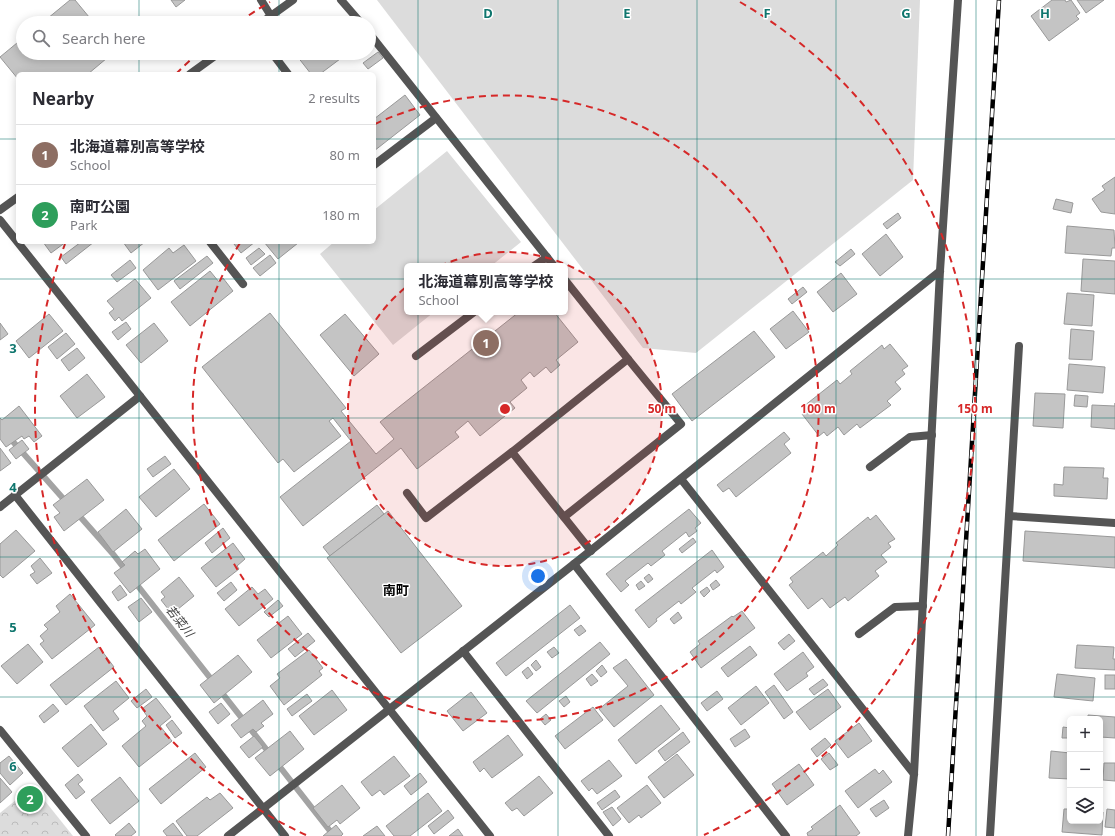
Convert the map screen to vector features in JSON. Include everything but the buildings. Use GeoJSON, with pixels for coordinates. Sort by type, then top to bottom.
{"type":"FeatureCollection","features":[{"type":"Feature","properties":{"kind":"street"},"geometry":{"type":"LineString","coordinates":[[261,0],[271,16],[293,0]]}},
{"type":"Feature","properties":{"kind":"street"},"geometry":{"type":"LineString","coordinates":[[341,0],[355,16]]}},
{"type":"Feature","properties":{"kind":"street"},"geometry":{"type":"LineString","coordinates":[[908,836],[914,774],[940,271],[958,0]]}},
{"type":"Feature","properties":{"kind":"street"},"geometry":{"type":"LineString","coordinates":[[376,43],[552,263]]}},
{"type":"Feature","properties":{"kind":"street"},"geometry":{"type":"LineString","coordinates":[[193,72],[209,60]]}},
{"type":"Feature","properties":{"kind":"street"},"geometry":{"type":"LineString","coordinates":[[277,60],[286,72]]}},
{"type":"Feature","properties":{"kind":"street"},"geometry":{"type":"LineString","coordinates":[[376,163],[436,118]]}},
{"type":"Feature","properties":{"kind":"street"},"geometry":{"type":"LineString","coordinates":[[0,210],[16,198]]}},
{"type":"Feature","properties":{"kind":"street"},"geometry":{"type":"LineString","coordinates":[[0,220],[16,240]]}},
{"type":"Feature","properties":{"kind":"street"},"geometry":{"type":"LineString","coordinates":[[19,244],[490,836]]}},
{"type":"Feature","properties":{"kind":"street"},"geometry":{"type":"LineString","coordinates":[[212,244],[243,284]]}},
{"type":"Feature","properties":{"kind":"street"},"geometry":{"type":"LineString","coordinates":[[538,263],[547,257]]}},
{"type":"Feature","properties":{"kind":"street"},"geometry":{"type":"LineString","coordinates":[[228,836],[591,551],[940,271]]}},
{"type":"Feature","properties":{"kind":"street"},"geometry":{"type":"LineString","coordinates":[[564,518],[681,424],[568,284]]}},
{"type":"Feature","properties":{"kind":"street"},"geometry":{"type":"LineString","coordinates":[[416,356],[470,315]]}},
{"type":"Feature","properties":{"kind":"street"},"geometry":{"type":"LineString","coordinates":[[990,836],[1019,346]]}},
{"type":"Feature","properties":{"kind":"street"},"geometry":{"type":"LineString","coordinates":[[407,493],[426,518],[512,452],[628,359]]}},
{"type":"Feature","properties":{"kind":"street"},"geometry":{"type":"LineString","coordinates":[[0,507],[140,396]]}},
{"type":"Feature","properties":{"kind":"street"},"geometry":{"type":"LineString","coordinates":[[870,467],[910,437],[932,435]]}},
{"type":"Feature","properties":{"kind":"street"},"geometry":{"type":"LineString","coordinates":[[512,452],[591,551]]}},
{"type":"Feature","properties":{"kind":"street"},"geometry":{"type":"LineString","coordinates":[[681,479],[914,774]]}},
{"type":"Feature","properties":{"kind":"street"},"geometry":{"type":"LineString","coordinates":[[15,495],[284,836]]}},
{"type":"Feature","properties":{"kind":"street"},"geometry":{"type":"LineString","coordinates":[[1009,516],[1115,523]]}},
{"type":"Feature","properties":{"kind":"street"},"geometry":{"type":"LineString","coordinates":[[574,564],[786,836]]}},
{"type":"Feature","properties":{"kind":"street"},"geometry":{"type":"LineString","coordinates":[[859,634],[894,607],[923,606]]}},
{"type":"Feature","properties":{"kind":"street"},"geometry":{"type":"LineString","coordinates":[[463,651],[609,836]]}},
{"type":"Feature","properties":{"kind":"street"},"geometry":{"type":"LineString","coordinates":[[0,730],[86,836]]}},
{"type":"Feature","properties":{"kind":"green space"},"geometry":{"type":"Polygon","coordinates":[[[377,0],[920,0],[913,180],[696,353],[643,348],[377,0]]]}},
{"type":"Feature","properties":{"kind":"green space"},"geometry":{"type":"Polygon","coordinates":[[[447,151],[521,242],[495,263],[404,263],[404,315],[430,315],[393,345],[320,254],[332,244],[376,244],[376,208],[447,151]]]}},
{"type":"Feature","properties":{"kind":"green space"},"geometry":{"type":"Polygon","coordinates":[[[33,786],[73,836],[0,836],[0,813],[33,786]]]}},
{"type":"Feature","properties":{"kind":"waterway","name":"若菜川"},"geometry":{"type":"LineString","coordinates":[[0,427],[68,504]]}},
{"type":"Feature","properties":{"kind":"waterway","name":"若菜川"},"geometry":{"type":"LineString","coordinates":[[76,512],[127,572]]}},
{"type":"Feature","properties":{"kind":"waterway","name":"若菜川"},"geometry":{"type":"LineString","coordinates":[[134,581],[270,754]]}},
{"type":"Feature","properties":{"kind":"waterway","name":"若菜川"},"geometry":{"type":"LineString","coordinates":[[276,762],[334,836]]}},
{"type":"Feature","properties":{"kind":"railway"},"geometry":{"type":"LineString","coordinates":[[948,836],[999,0]]}},
{"type":"Feature","properties":{"kind":"place","name":"北海道幕別高等学校"},"geometry":{"type":"Point","coordinates":[486,343]}},
{"type":"Feature","properties":{"kind":"place","name":"南町公園"},"geometry":{"type":"Point","coordinates":[30,799]}},
{"type":"Feature","properties":{"kind":"district","name":"南町"},"geometry":{"type":"Point","coordinates":[396,590]}}]}
